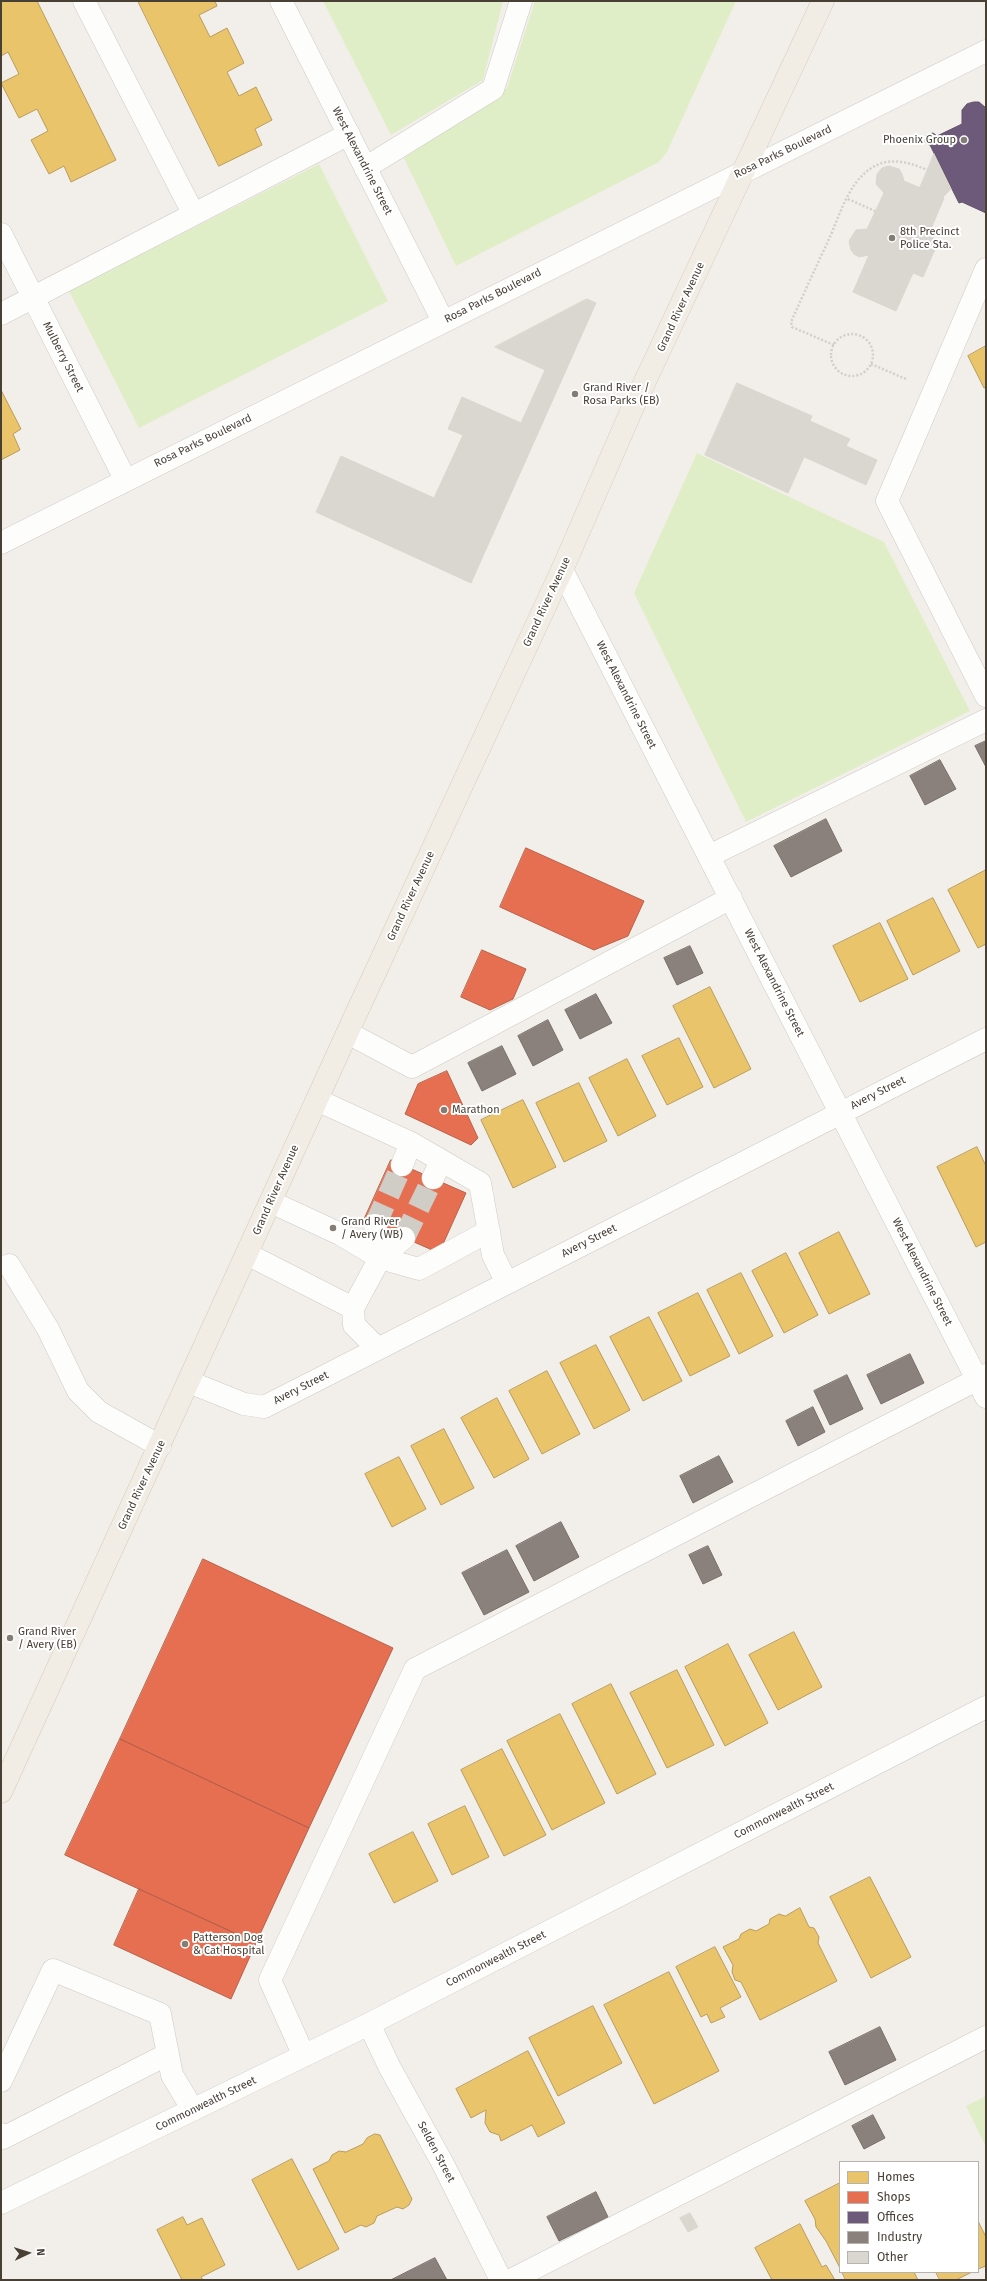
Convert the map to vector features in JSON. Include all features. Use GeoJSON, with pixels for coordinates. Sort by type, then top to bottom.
{"type":"FeatureCollection","features":[{"type":"Feature","properties":{"kind":"main road","name":"Grand River Avenue"},"geometry":{"type":"LineString","coordinates":[[1,1792],[317,1100],[562,570],[633,407],[745,171],[823,1]]}},
{"type":"Feature","properties":{"kind":"street"},"geometry":{"type":"LineString","coordinates":[[84,1],[193,213]]}},
{"type":"Feature","properties":{"kind":"street","name":"West Alexandrine Street"},"geometry":{"type":"LineString","coordinates":[[281,1],[443,322]]}},
{"type":"Feature","properties":{"kind":"street"},"geometry":{"type":"LineString","coordinates":[[365,168],[493,89],[521,1]]}},
{"type":"Feature","properties":{"kind":"street","name":"Rosa Parks Boulevard"},"geometry":{"type":"LineString","coordinates":[[1,543],[126,479],[986,51]]}},
{"type":"Feature","properties":{"kind":"street"},"geometry":{"type":"LineString","coordinates":[[1,314],[193,213],[349,134]]}},
{"type":"Feature","properties":{"kind":"street","name":"Mulberry Street"},"geometry":{"type":"LineString","coordinates":[[1,234],[126,479]]}},
{"type":"Feature","properties":{"kind":"street"},"geometry":{"type":"LineString","coordinates":[[986,269],[887,501],[986,696]]}},
{"type":"Feature","properties":{"kind":"street","name":"West Alexandrine Street"},"geometry":{"type":"LineString","coordinates":[[562,570],[983,1384]]}},
{"type":"Feature","properties":{"kind":"street"},"geometry":{"type":"LineString","coordinates":[[709,856],[986,720]]}},
{"type":"Feature","properties":{"kind":"street"},"geometry":{"type":"LineString","coordinates":[[348,1033],[412,1067],[731,898]]}},
{"type":"Feature","properties":{"kind":"street","name":"Avery Street"},"geometry":{"type":"LineString","coordinates":[[189,1382],[244,1404],[264,1407],[377,1348],[986,1039]]}},
{"type":"Feature","properties":{"kind":"street"},"geometry":{"type":"LineString","coordinates":[[317,1100],[411,1143],[437,1169],[480,1183],[493,1255],[507,1283]]}},
{"type":"Feature","properties":{"kind":"street"},"geometry":{"type":"LineString","coordinates":[[402,1165],[411,1143]]}},
{"type":"Feature","properties":{"kind":"street"},"geometry":{"type":"LineString","coordinates":[[271,1202],[340,1234],[380,1258],[419,1270],[489,1231]]}},
{"type":"Feature","properties":{"kind":"street"},"geometry":{"type":"LineString","coordinates":[[375,1225],[380,1258]]}},
{"type":"Feature","properties":{"kind":"street"},"geometry":{"type":"LineString","coordinates":[[377,1348],[354,1325],[353,1308],[380,1258],[404,1238]]}},
{"type":"Feature","properties":{"kind":"street"},"geometry":{"type":"LineString","coordinates":[[247,1254],[353,1308]]}},
{"type":"Feature","properties":{"kind":"street"},"geometry":{"type":"LineString","coordinates":[[9,1265],[48,1329],[78,1391],[99,1412],[160,1446]]}},
{"type":"Feature","properties":{"kind":"street"},"geometry":{"type":"LineString","coordinates":[[304,2056],[270,1980],[415,1669],[983,1384]]}},
{"type":"Feature","properties":{"kind":"street","name":"Commonwealth Street"},"geometry":{"type":"LineString","coordinates":[[1,2203],[369,2024],[986,1707]]}},
{"type":"Feature","properties":{"kind":"street"},"geometry":{"type":"LineString","coordinates":[[1,2081],[53,1970],[160,2014],[172,2075],[193,2110]]}},
{"type":"Feature","properties":{"kind":"street","name":"Selden Street"},"geometry":{"type":"LineString","coordinates":[[369,2024],[390,2068],[444,2164],[501,2280]]}},
{"type":"Feature","properties":{"kind":"street"},"geometry":{"type":"LineString","coordinates":[[511,2280],[986,2037]]}},
{"type":"Feature","properties":{"kind":"street"},"geometry":{"type":"LineString","coordinates":[[1,2134],[3,2138],[168,2054]]}},
{"type":"Feature","properties":{"kind":"path"},"geometry":{"type":"LineString","coordinates":[[834,345],[792,327],[791,322],[848,199],[862,176],[870,168],[900,161],[927,170]]}},
{"type":"Feature","properties":{"kind":"path"},"geometry":{"type":"LineString","coordinates":[[848,199],[875,211]]}},
{"type":"Feature","properties":{"kind":"path"},"geometry":{"type":"LineString","coordinates":[[851,334],[863,337],[873,351],[871,364],[862,374],[851,376],[844,374],[838,370],[833,361],[832,355],[834,345],[838,340],[846,335],[851,334]]}},
{"type":"Feature","properties":{"kind":"path"},"geometry":{"type":"LineString","coordinates":[[871,364],[934,392]]}},
{"type":"Feature","properties":{"kind":"green space"},"geometry":{"type":"Polygon","coordinates":[[[323,1],[503,1],[483,80],[391,135],[323,1]]]}},
{"type":"Feature","properties":{"kind":"green space"},"geometry":{"type":"Polygon","coordinates":[[[535,1],[736,1],[667,152],[659,162],[456,266],[404,158],[507,88],[535,1]]]}},
{"type":"Feature","properties":{"kind":"green space"},"geometry":{"type":"Polygon","coordinates":[[[319,164],[388,301],[139,428],[69,291],[319,164]]]}},
{"type":"Feature","properties":{"kind":"green space"},"geometry":{"type":"Polygon","coordinates":[[[697,453],[884,542],[970,711],[746,822],[634,593],[697,453]]]}},
{"type":"Feature","properties":{"kind":"green space"},"geometry":{"type":"Polygon","coordinates":[[[986,2096],[986,2147],[966,2106],[986,2096]]]}},
{"type":"Feature","properties":{"kind":"building: Homes"},"geometry":{"type":"Polygon","coordinates":[[[1,1],[37,1],[116,160],[71,182],[64,166],[49,174],[31,140],[48,131],[37,109],[19,118],[1,83],[19,74],[8,52],[1,56],[1,1]]]}},
{"type":"Feature","properties":{"kind":"building: Homes"},"geometry":{"type":"Polygon","coordinates":[[[138,1],[215,1],[217,6],[199,15],[210,37],[227,28],[244,63],[227,72],[239,96],[256,87],[272,120],[255,129],[262,145],[219,166],[138,1]]]}},
{"type":"Feature","properties":{"kind":"building: Homes"},"geometry":{"type":"Polygon","coordinates":[[[986,346],[986,387],[984,388],[968,356],[986,346]]]}},
{"type":"Feature","properties":{"kind":"building: Homes"},"geometry":{"type":"Polygon","coordinates":[[[1,390],[21,429],[13,434],[20,450],[1,460],[1,390]]]}},
{"type":"Feature","properties":{"kind":"building: Homes"},"geometry":{"type":"Polygon","coordinates":[[[986,870],[986,944],[978,948],[948,890],[986,870]]]}},
{"type":"Feature","properties":{"kind":"building: Homes"},"geometry":{"type":"Polygon","coordinates":[[[933,898],[960,951],[913,975],[887,921],[933,898]]]}},
{"type":"Feature","properties":{"kind":"building: Homes"},"geometry":{"type":"Polygon","coordinates":[[[880,923],[908,979],[860,1002],[833,946],[880,923]]]}},
{"type":"Feature","properties":{"kind":"building: Homes"},"geometry":{"type":"Polygon","coordinates":[[[710,987],[751,1069],[714,1088],[673,1006],[710,987]]]}},
{"type":"Feature","properties":{"kind":"building: Homes"},"geometry":{"type":"Polygon","coordinates":[[[679,1038],[703,1087],[667,1105],[642,1056],[679,1038]]]}},
{"type":"Feature","properties":{"kind":"building: Homes"},"geometry":{"type":"Polygon","coordinates":[[[627,1059],[656,1116],[618,1136],[589,1078],[627,1059]]]}},
{"type":"Feature","properties":{"kind":"building: Homes"},"geometry":{"type":"Polygon","coordinates":[[[579,1083],[607,1141],[564,1162],[536,1103],[579,1083]]]}},
{"type":"Feature","properties":{"kind":"building: Homes"},"geometry":{"type":"Polygon","coordinates":[[[523,1100],[556,1167],[513,1188],[481,1120],[523,1100]]]}},
{"type":"Feature","properties":{"kind":"building: Homes"},"geometry":{"type":"Polygon","coordinates":[[[977,1147],[986,1166],[986,1242],[976,1247],[937,1167],[977,1147]]]}},
{"type":"Feature","properties":{"kind":"building: Homes"},"geometry":{"type":"Polygon","coordinates":[[[839,1232],[870,1294],[829,1314],[799,1253],[839,1232]]]}},
{"type":"Feature","properties":{"kind":"building: Homes"},"geometry":{"type":"Polygon","coordinates":[[[786,1253],[818,1315],[784,1333],[752,1271],[786,1253]]]}},
{"type":"Feature","properties":{"kind":"building: Homes"},"geometry":{"type":"Polygon","coordinates":[[[741,1273],[773,1336],[739,1354],[707,1290],[741,1273]]]}},
{"type":"Feature","properties":{"kind":"building: Homes"},"geometry":{"type":"Polygon","coordinates":[[[698,1293],[730,1356],[690,1376],[658,1313],[698,1293]]]}},
{"type":"Feature","properties":{"kind":"building: Homes"},"geometry":{"type":"Polygon","coordinates":[[[649,1317],[682,1381],[643,1401],[610,1337],[649,1317]]]}},
{"type":"Feature","properties":{"kind":"building: Homes"},"geometry":{"type":"Polygon","coordinates":[[[596,1345],[630,1410],[594,1429],[560,1363],[596,1345]]]}},
{"type":"Feature","properties":{"kind":"building: Homes"},"geometry":{"type":"Polygon","coordinates":[[[547,1371],[580,1434],[542,1454],[509,1391],[547,1371]]]}},
{"type":"Feature","properties":{"kind":"building: Homes"},"geometry":{"type":"Polygon","coordinates":[[[497,1398],[529,1459],[494,1478],[461,1418],[497,1398]]]}},
{"type":"Feature","properties":{"kind":"building: Homes"},"geometry":{"type":"Polygon","coordinates":[[[444,1429],[474,1488],[441,1505],[411,1446],[444,1429]]]}},
{"type":"Feature","properties":{"kind":"building: Homes"},"geometry":{"type":"Polygon","coordinates":[[[399,1457],[426,1509],[392,1527],[365,1474],[399,1457]]]}},
{"type":"Feature","properties":{"kind":"building: Homes"},"geometry":{"type":"Polygon","coordinates":[[[794,1632],[822,1687],[778,1710],[749,1655],[794,1632]]]}},
{"type":"Feature","properties":{"kind":"building: Homes"},"geometry":{"type":"Polygon","coordinates":[[[728,1644],[768,1723],[725,1746],[685,1667],[728,1644]]]}},
{"type":"Feature","properties":{"kind":"building: Homes"},"geometry":{"type":"Polygon","coordinates":[[[677,1670],[714,1745],[667,1768],[630,1693],[677,1670]]]}},
{"type":"Feature","properties":{"kind":"building: Homes"},"geometry":{"type":"Polygon","coordinates":[[[611,1684],[656,1774],[617,1794],[572,1704],[611,1684]]]}},
{"type":"Feature","properties":{"kind":"building: Homes"},"geometry":{"type":"Polygon","coordinates":[[[560,1714],[605,1803],[552,1830],[507,1741],[560,1714]]]}},
{"type":"Feature","properties":{"kind":"building: Homes"},"geometry":{"type":"Polygon","coordinates":[[[502,1749],[546,1835],[504,1856],[461,1770],[502,1749]]]}},
{"type":"Feature","properties":{"kind":"building: Homes"},"geometry":{"type":"Polygon","coordinates":[[[465,1806],[489,1857],[452,1875],[428,1824],[465,1806]]]}},
{"type":"Feature","properties":{"kind":"building: Homes"},"geometry":{"type":"Polygon","coordinates":[[[413,1832],[438,1881],[394,1903],[369,1854],[413,1832]]]}},
{"type":"Feature","properties":{"kind":"building: Homes"},"geometry":{"type":"Polygon","coordinates":[[[870,1877],[911,1957],[871,1978],[830,1897],[870,1877]]]}},
{"type":"Feature","properties":{"kind":"building: Homes"},"geometry":{"type":"Polygon","coordinates":[[[800,1908],[809,1927],[814,1928],[819,1937],[818,1943],[837,1981],[760,2020],[741,1982],[735,1980],[732,1972],[733,1965],[723,1947],[739,1939],[741,1934],[750,1929],[756,1931],[769,1924],[770,1919],[779,1914],[785,1916],[800,1908]]]}},
{"type":"Feature","properties":{"kind":"building: Homes"},"geometry":{"type":"Polygon","coordinates":[[[715,1947],[741,1997],[720,2008],[725,2017],[711,2023],[707,2014],[701,2017],[676,1967],[715,1947]]]}},
{"type":"Feature","properties":{"kind":"building: Homes"},"geometry":{"type":"Polygon","coordinates":[[[669,1972],[719,2071],[654,2104],[604,2005],[669,1972]]]}},
{"type":"Feature","properties":{"kind":"building: Homes"},"geometry":{"type":"Polygon","coordinates":[[[593,2006],[622,2063],[558,2096],[529,2038],[593,2006]]]}},
{"type":"Feature","properties":{"kind":"building: Homes"},"geometry":{"type":"Polygon","coordinates":[[[528,2051],[565,2123],[538,2137],[532,2125],[501,2141],[499,2135],[490,2132],[485,2123],[486,2110],[471,2118],[456,2089],[528,2051]]]}},
{"type":"Feature","properties":{"kind":"building: Homes"},"geometry":{"type":"Polygon","coordinates":[[[375,2134],[380,2135],[412,2199],[409,2205],[403,2209],[397,2207],[377,2216],[374,2223],[366,2227],[361,2225],[345,2233],[313,2169],[329,2161],[332,2155],[339,2151],[346,2152],[363,2144],[367,2138],[375,2134]]]}},
{"type":"Feature","properties":{"kind":"building: Homes"},"geometry":{"type":"Polygon","coordinates":[[[292,2159],[339,2249],[298,2270],[252,2180],[292,2159]]]}},
{"type":"Feature","properties":{"kind":"building: Homes"},"geometry":{"type":"Polygon","coordinates":[[[839,2184],[839,2266],[826,2241],[816,2227],[815,2219],[805,2201],[839,2184]]]}},
{"type":"Feature","properties":{"kind":"building: Homes"},"geometry":{"type":"Polygon","coordinates":[[[183,2217],[187,2225],[202,2218],[225,2265],[201,2277],[203,2280],[182,2280],[157,2230],[183,2217]]]}},
{"type":"Feature","properties":{"kind":"building: Homes"},"geometry":{"type":"Polygon","coordinates":[[[979,2223],[986,2237],[986,2266],[979,2269],[979,2223]]]}},
{"type":"Feature","properties":{"kind":"building: Homes"},"geometry":{"type":"Polygon","coordinates":[[[800,2224],[822,2267],[826,2265],[835,2280],[772,2280],[755,2248],[800,2224]]]}},
{"type":"Feature","properties":{"kind":"building: Homes"},"geometry":{"type":"Polygon","coordinates":[[[842,2273],[914,2273],[918,2280],[846,2280],[842,2273]]]}},
{"type":"Feature","properties":{"kind":"building: Homes"},"geometry":{"type":"Polygon","coordinates":[[[936,2273],[970,2273],[956,2280],[940,2280],[936,2273]]]}},
{"type":"Feature","properties":{"kind":"building: Shops"},"geometry":{"type":"Polygon","coordinates":[[[526,848],[644,901],[628,936],[594,950],[500,907],[526,848]]]}},
{"type":"Feature","properties":{"kind":"building: Shops"},"geometry":{"type":"Polygon","coordinates":[[[482,950],[526,969],[513,999],[490,1010],[461,997],[482,950]]]}},
{"type":"Feature","properties":{"kind":"building: Shops"},"geometry":{"type":"Polygon","coordinates":[[[447,1071],[478,1138],[471,1145],[405,1114],[418,1084],[447,1071]]]}},
{"type":"Feature","properties":{"kind":"building: Shops"},"geometry":{"type":"Polygon","coordinates":[[[391,1160],[466,1193],[439,1253],[364,1220],[391,1160]]]}},
{"type":"Feature","properties":{"kind":"building: Shops"},"geometry":{"type":"Polygon","coordinates":[[[203,1559],[393,1648],[309,1828],[120,1739],[203,1559]]]}},
{"type":"Feature","properties":{"kind":"building: Shops"},"geometry":{"type":"Polygon","coordinates":[[[120,1739],[309,1828],[256,1943],[65,1855],[120,1739]]]}},
{"type":"Feature","properties":{"kind":"building: Shops","name":"Patterson Dog & Cat Hospital"},"geometry":{"type":"Polygon","coordinates":[[[139,1889],[256,1943],[231,1999],[114,1945],[139,1889]]]}},
{"type":"Feature","properties":{"kind":"building: Offices"},"geometry":{"type":"Polygon","coordinates":[[[979,102],[986,108],[986,213],[962,202],[959,203],[930,145],[925,142],[926,135],[933,133],[937,136],[962,124],[962,110],[967,104],[979,102]]]}},
{"type":"Feature","properties":{"kind":"building: Industry"},"geometry":{"type":"Polygon","coordinates":[[[986,741],[986,767],[975,746],[986,741]]]}},
{"type":"Feature","properties":{"kind":"building: Industry"},"geometry":{"type":"Polygon","coordinates":[[[940,760],[956,789],[925,805],[910,776],[940,760]]]}},
{"type":"Feature","properties":{"kind":"building: Industry"},"geometry":{"type":"Polygon","coordinates":[[[826,819],[842,851],[791,877],[774,846],[826,819]]]}},
{"type":"Feature","properties":{"kind":"building: Industry"},"geometry":{"type":"Polygon","coordinates":[[[690,946],[703,973],[677,985],[664,958],[690,946]]]}},
{"type":"Feature","properties":{"kind":"building: Industry"},"geometry":{"type":"Polygon","coordinates":[[[596,994],[612,1023],[580,1039],[565,1010],[596,994]]]}},
{"type":"Feature","properties":{"kind":"building: Industry"},"geometry":{"type":"Polygon","coordinates":[[[548,1020],[563,1050],[533,1066],[518,1036],[548,1020]]]}},
{"type":"Feature","properties":{"kind":"building: Industry"},"geometry":{"type":"Polygon","coordinates":[[[502,1046],[516,1074],[482,1091],[468,1063],[502,1046]]]}},
{"type":"Feature","properties":{"kind":"building: Industry"},"geometry":{"type":"Polygon","coordinates":[[[910,1354],[924,1383],[881,1404],[867,1375],[910,1354]]]}},
{"type":"Feature","properties":{"kind":"building: Industry"},"geometry":{"type":"Polygon","coordinates":[[[847,1375],[863,1409],[830,1425],[814,1391],[847,1375]]]}},
{"type":"Feature","properties":{"kind":"building: Industry"},"geometry":{"type":"Polygon","coordinates":[[[813,1407],[825,1432],[798,1446],[786,1421],[813,1407]]]}},
{"type":"Feature","properties":{"kind":"building: Industry"},"geometry":{"type":"Polygon","coordinates":[[[719,1456],[733,1482],[693,1503],[680,1476],[719,1456]]]}},
{"type":"Feature","properties":{"kind":"building: Industry"},"geometry":{"type":"Polygon","coordinates":[[[561,1522],[579,1557],[534,1581],[516,1546],[561,1522]]]}},
{"type":"Feature","properties":{"kind":"building: Industry"},"geometry":{"type":"Polygon","coordinates":[[[708,1546],[722,1575],[703,1584],[689,1555],[708,1546]]]}},
{"type":"Feature","properties":{"kind":"building: Industry"},"geometry":{"type":"Polygon","coordinates":[[[507,1550],[529,1592],[484,1615],[462,1573],[507,1550]]]}},
{"type":"Feature","properties":{"kind":"building: Industry"},"geometry":{"type":"Polygon","coordinates":[[[880,2027],[896,2060],[845,2085],[829,2052],[880,2027]]]}},
{"type":"Feature","properties":{"kind":"building: Industry"},"geometry":{"type":"Polygon","coordinates":[[[873,2115],[885,2138],[864,2149],[852,2126],[873,2115]]]}},
{"type":"Feature","properties":{"kind":"building: Industry"},"geometry":{"type":"Polygon","coordinates":[[[596,2192],[608,2217],[559,2241],[547,2217],[596,2192]]]}},
{"type":"Feature","properties":{"kind":"building: Industry"},"geometry":{"type":"Polygon","coordinates":[[[435,2258],[447,2280],[391,2280],[435,2258]]]}},
{"type":"Feature","properties":{"kind":"building: Other"},"geometry":{"type":"Polygon","coordinates":[[[934,154],[951,189],[942,198],[920,188],[934,154]]]}},
{"type":"Feature","properties":{"kind":"building: Other","name":"8th Precinct Police Sta."},"geometry":{"type":"Polygon","coordinates":[[[889,166],[899,169],[904,181],[944,198],[928,236],[939,240],[923,277],[913,273],[896,311],[853,292],[869,255],[859,257],[854,254],[851,250],[849,241],[856,230],[867,229],[884,193],[876,184],[877,174],[882,168],[889,166]]]}},
{"type":"Feature","properties":{"kind":"building: Other"},"geometry":{"type":"Polygon","coordinates":[[[587,299],[596,303],[471,583],[316,512],[341,456],[434,498],[463,435],[448,429],[462,397],[521,423],[545,370],[495,347],[587,299]]]}},
{"type":"Feature","properties":{"kind":"building: Other"},"geometry":{"type":"Polygon","coordinates":[[[737,383],[812,416],[810,421],[850,439],[846,446],[877,460],[866,485],[721,419],[737,383]]]}},
{"type":"Feature","properties":{"kind":"building: Other"},"geometry":{"type":"Polygon","coordinates":[[[721,419],[804,457],[788,493],[705,455],[721,419]]]}},
{"type":"Feature","properties":{"kind":"building: Other"},"geometry":{"type":"Polygon","coordinates":[[[690,2213],[698,2227],[688,2232],[680,2218],[690,2213]]]}},
{"type":"Feature","properties":{"kind":"tunnel"},"geometry":{"type":"LineString","coordinates":[[375,1225],[402,1165]]}},
{"type":"Feature","properties":{"kind":"tunnel"},"geometry":{"type":"LineString","coordinates":[[404,1238],[433,1178]]}},
{"type":"Feature","properties":{"kind":"place","name":"Phoenix Group"},"geometry":{"type":"Point","coordinates":[964,140]}},
{"type":"Feature","properties":{"kind":"place","name":"8th Precinct Police Sta."},"geometry":{"type":"Point","coordinates":[892,238]}},
{"type":"Feature","properties":{"kind":"place","name":"Grand River / Rosa Parks (EB)"},"geometry":{"type":"Point","coordinates":[575,394]}},
{"type":"Feature","properties":{"kind":"place","name":"Marathon"},"geometry":{"type":"Point","coordinates":[444,1110]}},
{"type":"Feature","properties":{"kind":"place","name":"Grand River / Avery (WB)"},"geometry":{"type":"Point","coordinates":[333,1228]}},
{"type":"Feature","properties":{"kind":"place","name":"Grand River / Avery (EB)"},"geometry":{"type":"Point","coordinates":[10,1638]}},
{"type":"Feature","properties":{"kind":"place","name":"Patterson Dog & Cat Hospital"},"geometry":{"type":"Point","coordinates":[185,1944]}}]}
